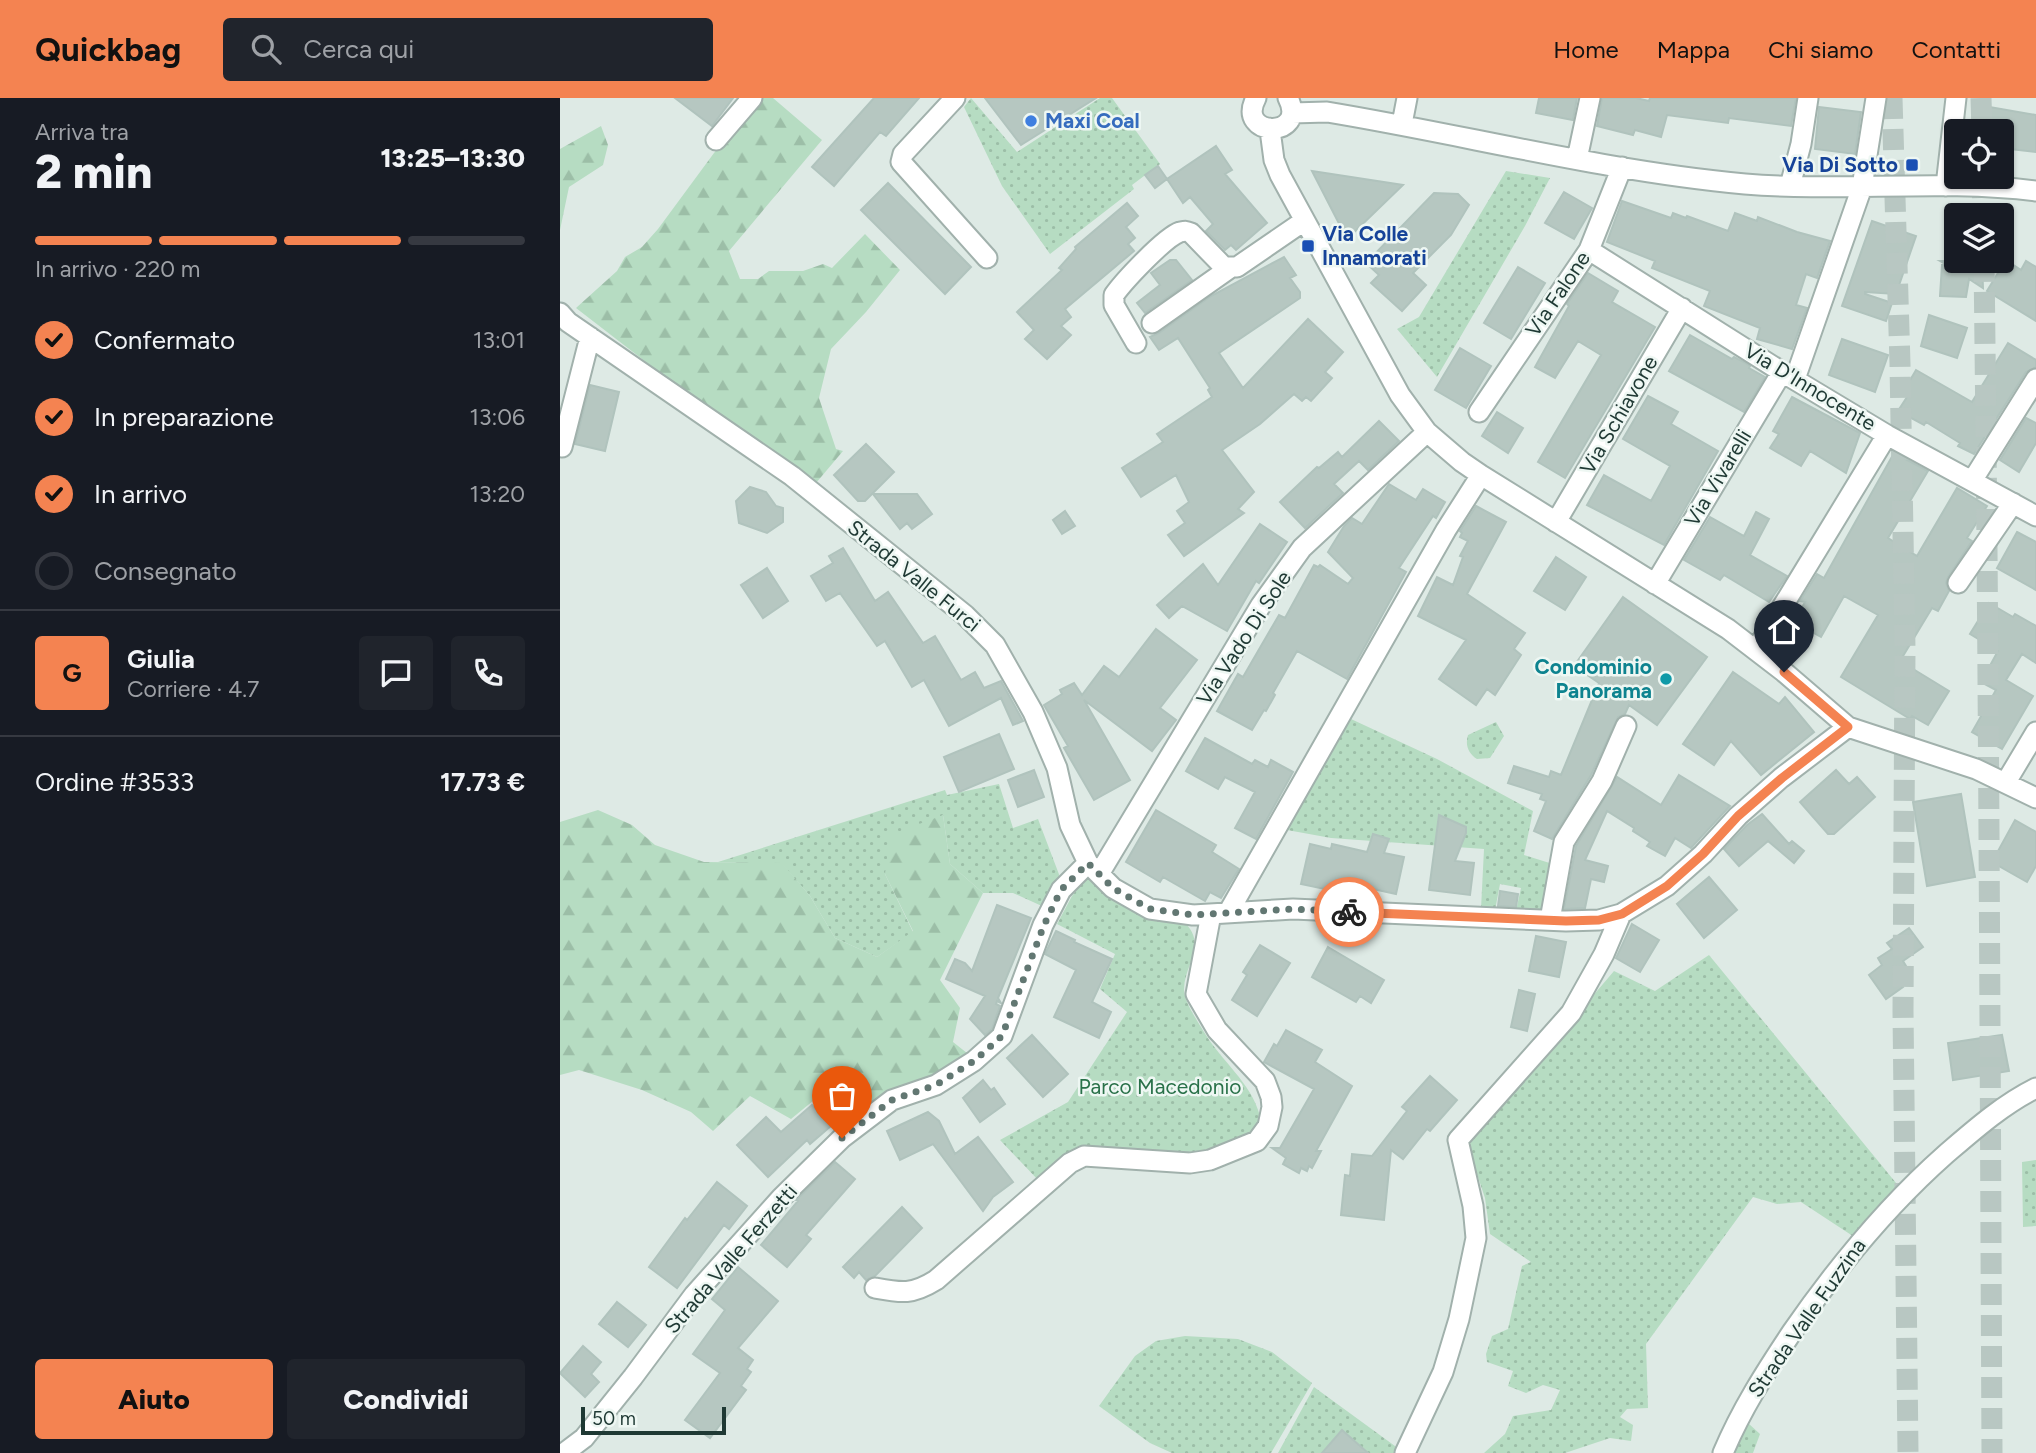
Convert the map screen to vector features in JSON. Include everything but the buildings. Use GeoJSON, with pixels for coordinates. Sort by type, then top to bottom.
{"type":"FeatureCollection","features":[{"type":"Feature","properties":{"kind":"street"},"geometry":{"type":"LineString","coordinates":[[716,140],[752,98]]}},
{"type":"Feature","properties":{"kind":"street"},"geometry":{"type":"LineString","coordinates":[[955,98],[903,154],[901,162],[987,258]]}},
{"type":"Feature","properties":{"kind":"street"},"geometry":{"type":"LineString","coordinates":[[1402,124],[1407,98]]}},
{"type":"Feature","properties":{"kind":"street"},"geometry":{"type":"LineString","coordinates":[[1577,159],[1590,98]]}},
{"type":"Feature","properties":{"kind":"street"},"geometry":{"type":"LineString","coordinates":[[1790,186],[1801,144],[1808,98]]}},
{"type":"Feature","properties":{"kind":"street","name":"Via Vivarelli"},"geometry":{"type":"LineString","coordinates":[[1655,584],[1788,376],[1862,187],[1876,98]]}},
{"type":"Feature","properties":{"kind":"street"},"geometry":{"type":"LineString","coordinates":[[1954,119],[1956,98]]}},
{"type":"Feature","properties":{"kind":"street"},"geometry":{"type":"LineString","coordinates":[[1253,99],[1252,114],[1255,120],[1270,130],[1282,127],[1290,106],[1402,124],[1622,167],[1744,184],[1944,186]]}},
{"type":"Feature","properties":{"kind":"street"},"geometry":{"type":"LineString","coordinates":[[1270,130],[1274,160],[1304,221],[1374,351],[1400,395],[1427,432],[1481,475],[1728,629],[1848,727],[1976,769],[2036,798]]}},
{"type":"Feature","properties":{"kind":"street","name":"Via Falone"},"geometry":{"type":"LineString","coordinates":[[1479,412],[1589,250],[1622,167]]}},
{"type":"Feature","properties":{"kind":"street"},"geometry":{"type":"LineString","coordinates":[[2000,189],[2036,191]]}},
{"type":"Feature","properties":{"kind":"street"},"geometry":{"type":"LineString","coordinates":[[1136,343],[1114,304],[1114,295],[1150,256],[1177,233],[1191,233],[1224,267],[1230,268],[1237,267],[1304,221]]}},
{"type":"Feature","properties":{"kind":"street","name":"Via D'Innocente"},"geometry":{"type":"LineString","coordinates":[[1589,250],[1887,435],[2036,516]]}},
{"type":"Feature","properties":{"kind":"street"},"geometry":{"type":"LineString","coordinates":[[1152,323],[1230,268]]}},
{"type":"Feature","properties":{"kind":"street","name":"Via Schiavone"},"geometry":{"type":"LineString","coordinates":[[1556,522],[1682,308]]}},
{"type":"Feature","properties":{"kind":"street","name":"Strada Valle Furci"},"geometry":{"type":"LineString","coordinates":[[560,313],[568,322],[792,476],[965,615],[996,645],[1033,712],[1057,768],[1070,825],[1093,868],[1113,888],[1150,909],[1193,915],[1293,909],[1599,920],[1622,914],[1667,886],[1703,854],[1738,816],[1848,727]]}},
{"type":"Feature","properties":{"kind":"street"},"geometry":{"type":"LineString","coordinates":[[562,447],[590,337]]}},
{"type":"Feature","properties":{"kind":"street"},"geometry":{"type":"LineString","coordinates":[[1972,481],[2036,379]]}},
{"type":"Feature","properties":{"kind":"street","name":"Via Vado Di Sole"},"geometry":{"type":"LineString","coordinates":[[1093,868],[1261,605],[1302,548],[1427,432]]}},
{"type":"Feature","properties":{"kind":"street"},"geometry":{"type":"LineString","coordinates":[[1756,650],[1887,435]]}},
{"type":"Feature","properties":{"kind":"street"},"geometry":{"type":"LineString","coordinates":[[875,1288],[910,1292],[936,1280],[1070,1163],[1084,1156],[1190,1163],[1222,1156],[1257,1141],[1271,1117],[1271,1097],[1265,1081],[1217,1030],[1196,994],[1219,913],[1481,475]]}},
{"type":"Feature","properties":{"kind":"street"},"geometry":{"type":"LineString","coordinates":[[1958,583],[2013,503]]}},
{"type":"Feature","properties":{"kind":"street"},"geometry":{"type":"LineString","coordinates":[[1549,920],[1564,842],[1602,780],[1626,726]]}},
{"type":"Feature","properties":{"kind":"street"},"geometry":{"type":"LineString","coordinates":[[2006,782],[2036,732]]}},
{"type":"Feature","properties":{"kind":"street","name":"Strada Valle Ferzetti"},"geometry":{"type":"LineString","coordinates":[[564,1453],[584,1438],[694,1295],[781,1198],[842,1138],[892,1100],[936,1085],[974,1061],[1002,1036],[1044,925],[1061,890],[1093,868]]}},
{"type":"Feature","properties":{"kind":"street"},"geometry":{"type":"LineString","coordinates":[[1405,1453],[1443,1372],[1459,1319],[1476,1238],[1473,1206],[1458,1140],[1571,1013],[1604,954],[1622,914]]}},
{"type":"Feature","properties":{"kind":"street","name":"Strada Valle Fuzzina"},"geometry":{"type":"LineString","coordinates":[[1723,1453],[1760,1379],[1827,1281],[1871,1227],[1927,1171],[1978,1126],[2036,1088]]}},
{"type":"Feature","properties":{"kind":"green space"},"geometry":{"type":"Polygon","coordinates":[[[762,98],[773,98],[822,140],[729,251],[740,279],[758,279],[769,271],[803,271],[823,264],[832,268],[865,234],[900,270],[831,349],[819,398],[836,449],[843,451],[816,483],[712,413],[576,308],[617,271],[625,257],[642,247],[658,229],[714,153],[762,98]]]}},
{"type":"Feature","properties":{"kind":"green space"},"geometry":{"type":"Polygon","coordinates":[[[971,98],[1017,152],[1100,98],[1112,98],[1160,164],[1132,185],[1134,189],[1050,254],[1002,186],[964,107],[971,98]]]}},
{"type":"Feature","properties":{"kind":"green space"},"geometry":{"type":"Polygon","coordinates":[[[601,126],[608,145],[603,165],[569,187],[560,230],[560,149],[601,126]]]}},
{"type":"Feature","properties":{"kind":"green space"},"geometry":{"type":"Polygon","coordinates":[[[1506,171],[1550,178],[1437,377],[1397,329],[1419,317],[1506,171]]]}},
{"type":"Feature","properties":{"kind":"green space"},"geometry":{"type":"Polygon","coordinates":[[[1351,719],[1437,759],[1533,811],[1524,855],[1556,865],[1547,913],[1516,911],[1521,888],[1500,884],[1495,910],[1481,909],[1484,849],[1331,838],[1287,830],[1351,719]]]}},
{"type":"Feature","properties":{"kind":"green space"},"geometry":{"type":"Polygon","coordinates":[[[1496,722],[1504,736],[1490,758],[1477,759],[1468,748],[1468,735],[1496,722]]]}},
{"type":"Feature","properties":{"kind":"green space"},"geometry":{"type":"Polygon","coordinates":[[[999,784],[1013,828],[1038,819],[1060,877],[1044,907],[1013,893],[983,893],[950,864],[943,815],[885,874],[913,932],[877,957],[835,938],[810,896],[782,864],[718,862],[945,790],[947,795],[999,784]]]}},
{"type":"Feature","properties":{"kind":"green space"},"geometry":{"type":"Polygon","coordinates":[[[598,810],[632,825],[655,845],[704,862],[782,863],[810,896],[835,938],[877,957],[913,931],[885,874],[890,835],[943,815],[950,864],[983,893],[940,980],[960,1008],[953,1042],[972,1057],[908,1088],[886,1094],[842,1122],[819,1096],[791,1119],[750,1096],[713,1131],[691,1112],[642,1090],[579,1070],[560,1075],[560,822],[598,810]]]}},
{"type":"Feature","properties":{"kind":"green space","name":"Parco Macedonio"},"geometry":{"type":"Polygon","coordinates":[[[1088,876],[1182,920],[1190,929],[1195,945],[1185,979],[1186,1000],[1211,1043],[1250,1093],[1260,1120],[1255,1130],[1245,1137],[1200,1151],[1094,1149],[1039,1181],[1000,1140],[1068,1102],[1127,1012],[1100,989],[1115,954],[1057,924],[1072,896],[1088,876]]]}},
{"type":"Feature","properties":{"kind":"green space"},"geometry":{"type":"Polygon","coordinates":[[[1709,955],[1910,1200],[1868,1246],[1801,1202],[1777,1204],[1753,1197],[1646,1344],[1648,1408],[1627,1409],[1620,1417],[1633,1425],[1631,1441],[1610,1438],[1565,1453],[1484,1453],[1505,1434],[1513,1416],[1551,1410],[1560,1390],[1543,1385],[1526,1393],[1508,1386],[1513,1371],[1487,1362],[1486,1354],[1492,1336],[1508,1329],[1522,1266],[1531,1262],[1490,1234],[1485,1198],[1467,1144],[1614,971],[1655,991],[1709,955]]]}},
{"type":"Feature","properties":{"kind":"green space"},"geometry":{"type":"Polygon","coordinates":[[[2036,1160],[2036,1226],[2023,1227],[2022,1162],[2036,1160]]]}},
{"type":"Feature","properties":{"kind":"green space"},"geometry":{"type":"Polygon","coordinates":[[[1185,1336],[1238,1339],[1272,1352],[1312,1383],[1271,1453],[1172,1453],[1150,1443],[1099,1406],[1135,1356],[1156,1341],[1185,1336]]]}},
{"type":"Feature","properties":{"kind":"green space"},"geometry":{"type":"Polygon","coordinates":[[[1314,1387],[1399,1449],[1395,1453],[1278,1453],[1314,1387]]]}},
{"type":"Feature","properties":{"kind":"green space"},"geometry":{"type":"Polygon","coordinates":[[[1748,1423],[1760,1434],[1753,1453],[1733,1453],[1748,1423]]]}},
{"type":"Feature","properties":{"kind":"tunnel"},"geometry":{"type":"LineString","coordinates":[[1892,98],[1905,648],[1903,1011],[1908,1453]]}},
{"type":"Feature","properties":{"kind":"tunnel"},"geometry":{"type":"LineString","coordinates":[[1981,98],[1982,119]]}},
{"type":"Feature","properties":{"kind":"tunnel"},"geometry":{"type":"LineString","coordinates":[[1982,189],[1983,203]]}},
{"type":"Feature","properties":{"kind":"tunnel"},"geometry":{"type":"LineString","coordinates":[[1984,273],[1992,1453]]}},
{"type":"Feature","properties":{"kind":"way so far"},"geometry":{"type":"LineString","coordinates":[[842,1138],[892,1100],[936,1085],[974,1061],[1002,1036],[1044,925],[1061,890],[1088,863],[1113,888],[1150,909],[1193,915],[1293,909],[1349,912]]}},
{"type":"Feature","properties":{"kind":"place","name":"Maxi Coal"},"geometry":{"type":"Point","coordinates":[1031,121]}},
{"type":"Feature","properties":{"kind":"place","name":"Via Di Sotto"},"geometry":{"type":"Point","coordinates":[1912,165]}},
{"type":"Feature","properties":{"kind":"place","name":"Via Colle Innamorati"},"geometry":{"type":"Point","coordinates":[1308,246]}},
{"type":"Feature","properties":{"kind":"place","name":"Condominio Panorama"},"geometry":{"type":"Point","coordinates":[1666,679]}},
{"type":"Feature","properties":{"kind":"route"},"geometry":{"type":"LineString","coordinates":[[1349,912],[1566,921],[1599,920],[1622,914],[1667,886],[1703,854],[1738,816],[1848,727],[1784,672]]}}]}
